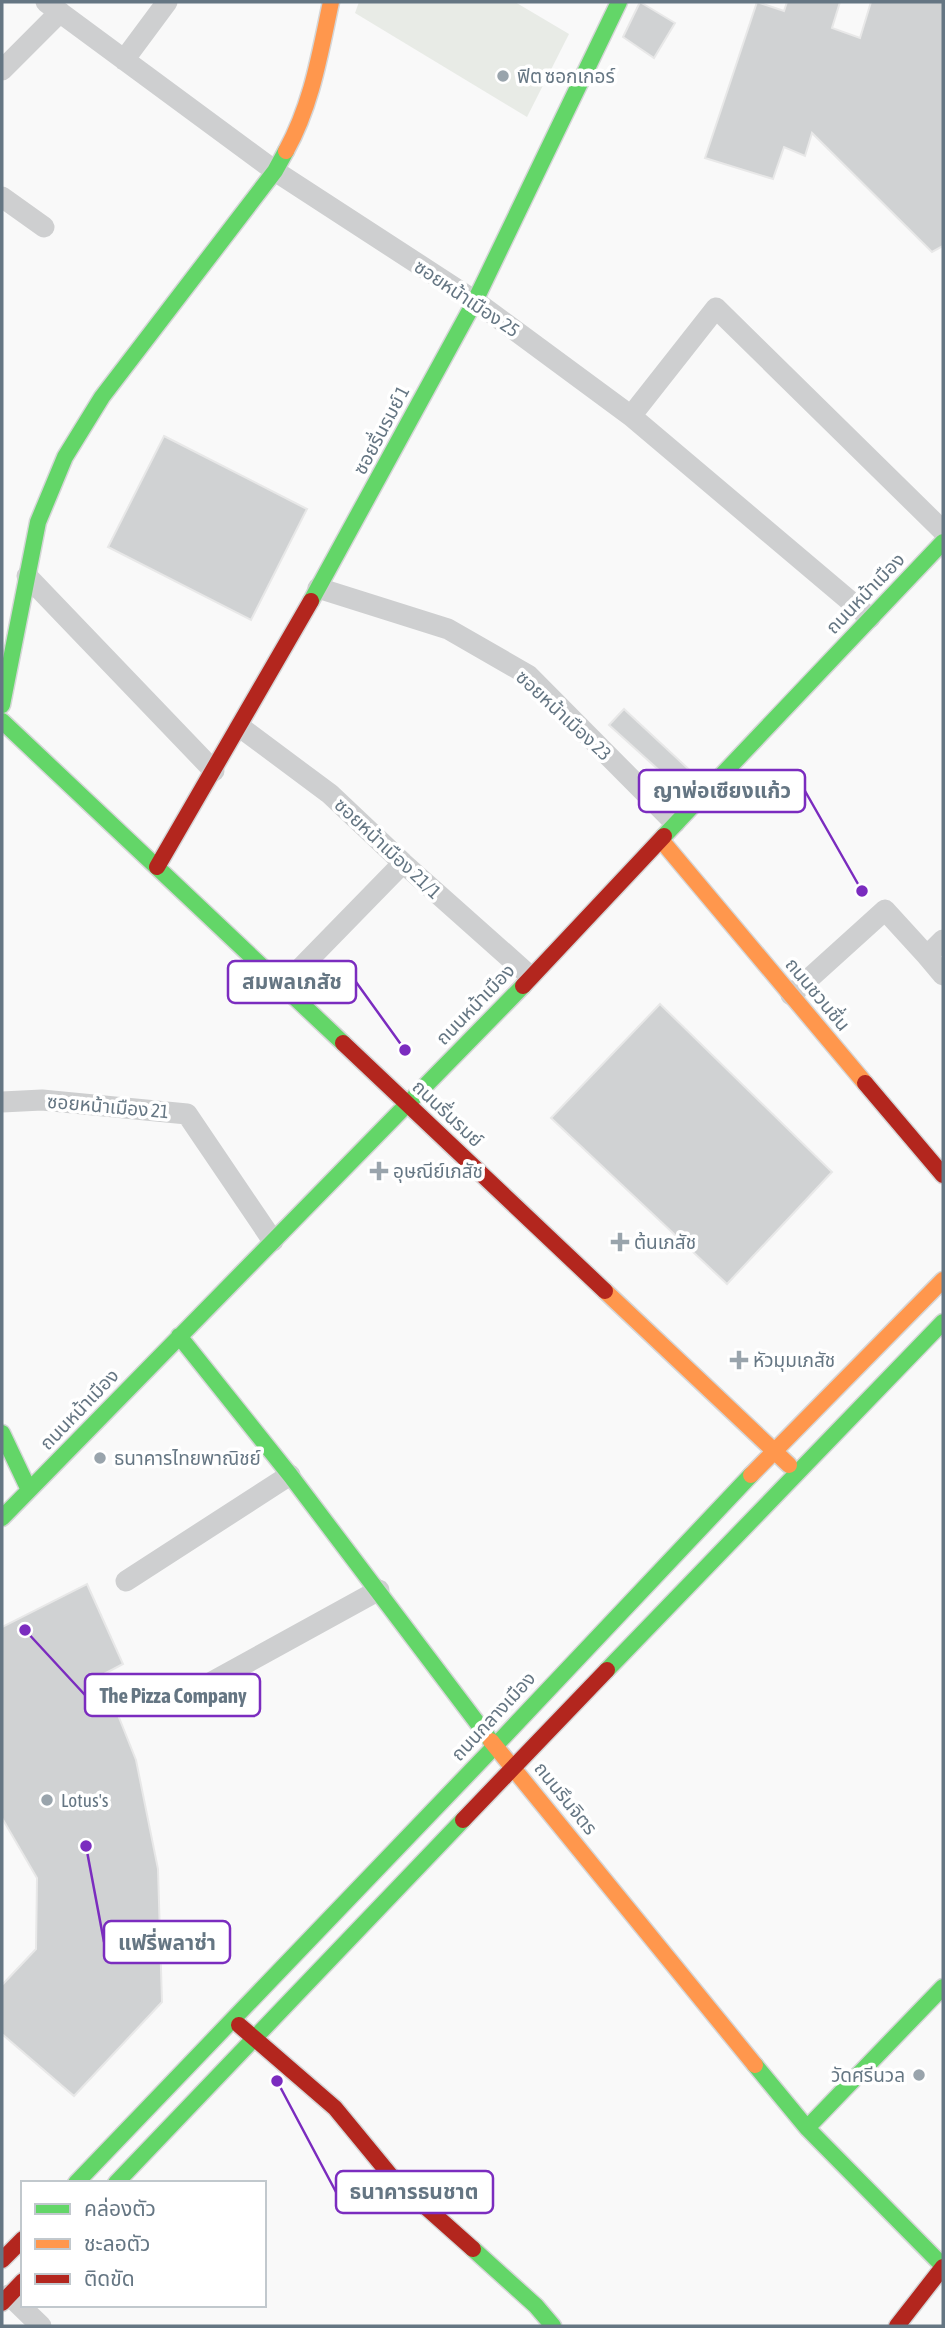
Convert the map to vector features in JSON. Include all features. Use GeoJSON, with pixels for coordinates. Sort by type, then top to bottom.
{"type":"FeatureCollection","features":[{"type":"Feature","properties":{"kind":"street"},"geometry":{"type":"LineString","coordinates":[[124,60],[167,2]]}},
{"type":"Feature","properties":{"kind":"street"},"geometry":{"type":"LineString","coordinates":[[2,705],[38,522],[65,457],[102,397],[275,172],[299,128],[313,88],[331,2]]}},
{"type":"Feature","properties":{"kind":"street","name":"ซอยรื่นรมย์ 1"},"geometry":{"type":"LineString","coordinates":[[158,867],[318,589],[475,301],[619,2]]}},
{"type":"Feature","properties":{"kind":"street"},"geometry":{"type":"LineString","coordinates":[[2,70],[53,7]]}},
{"type":"Feature","properties":{"kind":"street","name":"ซอยหน้าเมือง 25"},"geometry":{"type":"LineString","coordinates":[[53,7],[275,172],[475,301],[631,416],[870,618]]}},
{"type":"Feature","properties":{"kind":"street"},"geometry":{"type":"LineString","coordinates":[[2,197],[44,228]]}},
{"type":"Feature","properties":{"kind":"street"},"geometry":{"type":"LineString","coordinates":[[631,416],[716,308],[943,531]]}},
{"type":"Feature","properties":{"kind":"street","name":"ถนนหน้าเมือง"},"geometry":{"type":"LineString","coordinates":[[2,1518],[407,1104],[943,542]]}},
{"type":"Feature","properties":{"kind":"street"},"geometry":{"type":"LineString","coordinates":[[27,576],[214,771]]}},
{"type":"Feature","properties":{"kind":"street","name":"ซอยหน้าเมือง 23"},"geometry":{"type":"LineString","coordinates":[[318,589],[448,629],[528,675],[668,831]]}},
{"type":"Feature","properties":{"kind":"street","name":"ถนนรื่นรมย์"},"geometry":{"type":"LineString","coordinates":[[2,721],[797,1473]]}},
{"type":"Feature","properties":{"kind":"street","name":"ซอยหน้าเมือง 21/1"},"geometry":{"type":"LineString","coordinates":[[240,727],[330,794],[530,976]]}},
{"type":"Feature","properties":{"kind":"street","name":"ถนนชวนชื่น"},"geometry":{"type":"LineString","coordinates":[[668,831],[791,995],[943,1174]]}},
{"type":"Feature","properties":{"kind":"street"},"geometry":{"type":"LineString","coordinates":[[283,986],[403,863]]}},
{"type":"Feature","properties":{"kind":"street"},"geometry":{"type":"LineString","coordinates":[[791,995],[886,911],[943,975]]}},
{"type":"Feature","properties":{"kind":"street"},"geometry":{"type":"LineString","coordinates":[[927,956],[943,940]]}},
{"type":"Feature","properties":{"kind":"street","name":"ซอยหน้าเมือง 21"},"geometry":{"type":"LineString","coordinates":[[2,1102],[42,1100],[187,1114],[273,1241]]}},
{"type":"Feature","properties":{"kind":"street","name":"ถนนกลางเมือง"},"geometry":{"type":"LineString","coordinates":[[78,2181],[774,1450],[943,1280]]}},
{"type":"Feature","properties":{"kind":"street"},"geometry":{"type":"LineString","coordinates":[[118,2181],[513,1766],[943,1322]]}},
{"type":"Feature","properties":{"kind":"street","name":"ถนนรึนจิตร"},"geometry":{"type":"LineString","coordinates":[[179,1336],[379,1590],[495,1746],[807,2128],[943,2267]]}},
{"type":"Feature","properties":{"kind":"street"},"geometry":{"type":"LineString","coordinates":[[2,1433],[29,1490]]}},
{"type":"Feature","properties":{"kind":"street"},"geometry":{"type":"LineString","coordinates":[[126,1581],[290,1475]]}},
{"type":"Feature","properties":{"kind":"street"},"geometry":{"type":"LineString","coordinates":[[172,1704],[379,1590]]}},
{"type":"Feature","properties":{"kind":"street"},"geometry":{"type":"LineString","coordinates":[[807,2128],[943,1987]]}},
{"type":"Feature","properties":{"kind":"street"},"geometry":{"type":"LineString","coordinates":[[232,2020],[335,2108],[391,2176],[536,2306],[553,2326]]}},
{"type":"Feature","properties":{"kind":"street"},"geometry":{"type":"LineString","coordinates":[[897,2326],[943,2267]]}},
{"type":"Feature","properties":{"kind":"street"},"geometry":{"type":"LineString","coordinates":[[24,2307],[41,2326]]}},
{"type":"Feature","properties":{"kind":"shaded area","name":"ฟิต ซอกเกอร์"},"geometry":{"type":"Polygon","coordinates":[[[359,2],[515,2],[569,34],[527,117],[355,13],[359,2]]]}},
{"type":"Feature","properties":{"kind":"building"},"geometry":{"type":"Polygon","coordinates":[[[640,2],[675,23],[654,58],[623,37],[640,2]]]}},
{"type":"Feature","properties":{"kind":"building"},"geometry":{"type":"Polygon","coordinates":[[[757,2],[784,11],[787,2],[840,2],[832,28],[860,38],[871,2],[943,2],[943,246],[932,252],[812,133],[805,156],[784,147],[773,179],[705,158],[757,2]]]}},
{"type":"Feature","properties":{"kind":"building"},"geometry":{"type":"Polygon","coordinates":[[[164,436],[307,509],[251,620],[108,547],[164,436]]]}},
{"type":"Feature","properties":{"kind":"building"},"geometry":{"type":"Polygon","coordinates":[[[624,709],[696,776],[682,791],[609,725],[624,709]]]}},
{"type":"Feature","properties":{"kind":"building"},"geometry":{"type":"Polygon","coordinates":[[[660,1004],[832,1172],[727,1284],[551,1118],[660,1004]]]}},
{"type":"Feature","properties":{"kind":"building"},"geometry":{"type":"Polygon","coordinates":[[[87,1584],[123,1664],[102,1675],[136,1760],[158,1869],[162,2002],[74,2096],[2,2034],[2,1985],[36,1949],[37,1878],[2,1818],[2,1627],[87,1584]]]}},
{"type":"Feature","properties":{"kind":"traffic: fast"},"geometry":{"type":"LineString","coordinates":[[311,601],[475,301],[619,2]]}},
{"type":"Feature","properties":{"kind":"traffic: fast"},"geometry":{"type":"LineString","coordinates":[[2,705],[38,522],[65,457],[102,397],[275,171],[286,151]]}},
{"type":"Feature","properties":{"kind":"traffic: fast"},"geometry":{"type":"LineString","coordinates":[[664,836],[943,542]]}},
{"type":"Feature","properties":{"kind":"traffic: fast"},"geometry":{"type":"LineString","coordinates":[[2,721],[343,1043]]}},
{"type":"Feature","properties":{"kind":"traffic: fast"},"geometry":{"type":"LineString","coordinates":[[2,1518],[523,986]]}},
{"type":"Feature","properties":{"kind":"traffic: fast"},"geometry":{"type":"LineString","coordinates":[[607,1670],[943,1322]]}},
{"type":"Feature","properties":{"kind":"traffic: fast"},"geometry":{"type":"LineString","coordinates":[[179,1336],[290,1475],[491,1741]]}},
{"type":"Feature","properties":{"kind":"traffic: fast"},"geometry":{"type":"LineString","coordinates":[[2,1433],[29,1490]]}},
{"type":"Feature","properties":{"kind":"traffic: fast"},"geometry":{"type":"LineString","coordinates":[[78,2181],[751,1475]]}},
{"type":"Feature","properties":{"kind":"traffic: fast"},"geometry":{"type":"LineString","coordinates":[[118,2181],[463,1820]]}},
{"type":"Feature","properties":{"kind":"traffic: fast"},"geometry":{"type":"LineString","coordinates":[[807,2128],[943,1987]]}},
{"type":"Feature","properties":{"kind":"traffic: fast"},"geometry":{"type":"LineString","coordinates":[[755,2065],[807,2128],[943,2266]]}},
{"type":"Feature","properties":{"kind":"traffic: fast"},"geometry":{"type":"LineString","coordinates":[[473,2249],[536,2306],[553,2326]]}},
{"type":"Feature","properties":{"kind":"traffic: slow"},"geometry":{"type":"LineString","coordinates":[[286,151],[309,97],[331,2]]}},
{"type":"Feature","properties":{"kind":"traffic: slow"},"geometry":{"type":"LineString","coordinates":[[661,840],[865,1083]]}},
{"type":"Feature","properties":{"kind":"traffic: slow"},"geometry":{"type":"LineString","coordinates":[[751,1475],[943,1280]]}},
{"type":"Feature","properties":{"kind":"traffic: slow"},"geometry":{"type":"LineString","coordinates":[[605,1291],[789,1465]]}},
{"type":"Feature","properties":{"kind":"traffic: slow"},"geometry":{"type":"LineString","coordinates":[[491,1741],[755,2065]]}},
{"type":"Feature","properties":{"kind":"traffic: jam"},"geometry":{"type":"LineString","coordinates":[[157,867],[311,601]]}},
{"type":"Feature","properties":{"kind":"traffic: jam"},"geometry":{"type":"LineString","coordinates":[[523,986],[664,836]]}},
{"type":"Feature","properties":{"kind":"traffic: jam"},"geometry":{"type":"LineString","coordinates":[[343,1043],[605,1291]]}},
{"type":"Feature","properties":{"kind":"traffic: jam"},"geometry":{"type":"LineString","coordinates":[[865,1083],[943,1175]]}},
{"type":"Feature","properties":{"kind":"traffic: jam"},"geometry":{"type":"LineString","coordinates":[[463,1820],[607,1670]]}},
{"type":"Feature","properties":{"kind":"traffic: jam"},"geometry":{"type":"LineString","coordinates":[[239,2025],[335,2108],[391,2176],[473,2249]]}},
{"type":"Feature","properties":{"kind":"traffic: jam"},"geometry":{"type":"LineString","coordinates":[[2,2260],[21,2241]]}},
{"type":"Feature","properties":{"kind":"traffic: jam"},"geometry":{"type":"LineString","coordinates":[[897,2326],[943,2267]]}},
{"type":"Feature","properties":{"kind":"traffic: jam"},"geometry":{"type":"LineString","coordinates":[[2,2303],[21,2283]]}},
{"type":"Feature","properties":{"kind":"place","name":"ฟิต ซอกเกอร์"},"geometry":{"type":"Point","coordinates":[503,76]}},
{"type":"Feature","properties":{"kind":"place","name":"ญาพ่อเซียงแก้ว"},"geometry":{"type":"Point","coordinates":[862,891]}},
{"type":"Feature","properties":{"kind":"place","name":"สมพลเภสัช"},"geometry":{"type":"Point","coordinates":[405,1050]}},
{"type":"Feature","properties":{"kind":"place","name":"อุษณีย์เภสัช"},"geometry":{"type":"Point","coordinates":[379,1171]}},
{"type":"Feature","properties":{"kind":"place","name":"ต้นเภสัช"},"geometry":{"type":"Point","coordinates":[620,1242]}},
{"type":"Feature","properties":{"kind":"place","name":"หัวมุมเภสัช"},"geometry":{"type":"Point","coordinates":[739,1360]}},
{"type":"Feature","properties":{"kind":"place","name":"ธนาคารไทยพาณิชย์"},"geometry":{"type":"Point","coordinates":[100,1458]}},
{"type":"Feature","properties":{"kind":"place","name":"The Pizza Company"},"geometry":{"type":"Point","coordinates":[25,1630]}},
{"type":"Feature","properties":{"kind":"place","name":"Lotus's"},"geometry":{"type":"Point","coordinates":[47,1800]}},
{"type":"Feature","properties":{"kind":"place","name":"แฟรี่พลาซ่า"},"geometry":{"type":"Point","coordinates":[86,1846]}},
{"type":"Feature","properties":{"kind":"place","name":"วัดศรีนวล"},"geometry":{"type":"Point","coordinates":[919,2075]}},
{"type":"Feature","properties":{"kind":"place","name":"ธนาคารธนชาต"},"geometry":{"type":"Point","coordinates":[277,2081]}}]}
